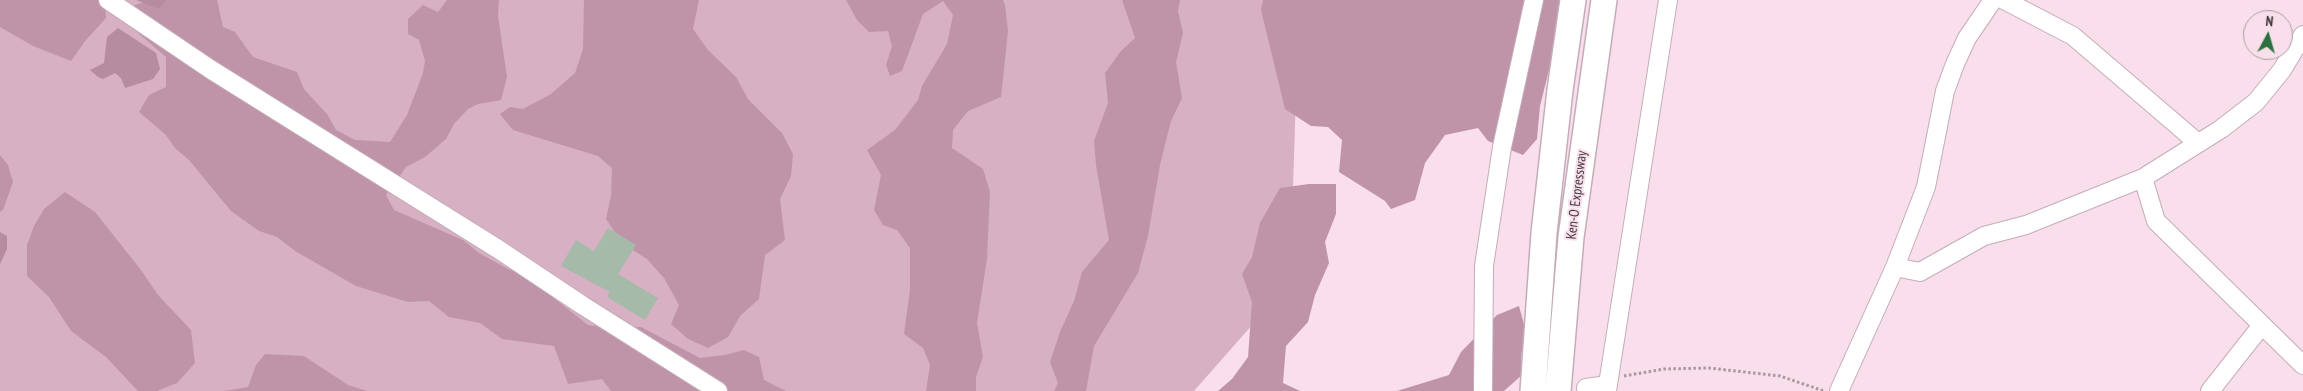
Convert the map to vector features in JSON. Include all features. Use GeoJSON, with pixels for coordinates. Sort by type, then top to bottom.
{"type":"FeatureCollection","features":[{"type":"Feature","properties":{"kind":"highway","name":"Ken-O Expressway"},"geometry":{"type":"LineString","coordinates":[[1533,391],[1544,233],[1560,90],[1573,0]]}},
{"type":"Feature","properties":{"kind":"highway","name":"Ken-O Expressway"},"geometry":{"type":"LineString","coordinates":[[1558,391],[1571,237],[1604,0]]}},
{"type":"Feature","properties":{"kind":"street"},"geometry":{"type":"LineString","coordinates":[[108,0],[210,69],[498,249],[718,391]]}},
{"type":"Feature","properties":{"kind":"street"},"geometry":{"type":"LineString","coordinates":[[1483,391],[1484,266],[1502,148],[1534,0]]}},
{"type":"Feature","properties":{"kind":"street"},"geometry":{"type":"LineString","coordinates":[[1586,388],[1608,385],[1668,0]]}},
{"type":"Feature","properties":{"kind":"street"},"geometry":{"type":"LineString","coordinates":[[1839,391],[1895,267],[1926,187],[1945,91],[1955,64],[1967,38],[1993,0]]}},
{"type":"Feature","properties":{"kind":"street"},"geometry":{"type":"LineString","coordinates":[[2004,0],[2073,36],[2198,143]]}},
{"type":"Feature","properties":{"kind":"street"},"geometry":{"type":"LineString","coordinates":[[1895,267],[1920,272],[1984,236],[2026,225],[2143,178],[2198,143],[2256,102],[2282,70],[2303,35]]}},
{"type":"Feature","properties":{"kind":"street"},"geometry":{"type":"LineString","coordinates":[[2143,178],[2156,220],[2303,365]]}},
{"type":"Feature","properties":{"kind":"street"},"geometry":{"type":"LineString","coordinates":[[2210,391],[2262,325]]}},
{"type":"Feature","properties":{"kind":"path"},"geometry":{"type":"LineString","coordinates":[[1608,385],[1664,369],[1709,368],[1780,376],[1824,391]]}},
{"type":"Feature","properties":{"kind":"shaded area"},"geometry":{"type":"Polygon","coordinates":[[[0,0],[1299,0],[1290,282],[1194,391],[0,391],[0,0]]]}},
{"type":"Feature","properties":{"kind":"shaded area"},"geometry":{"type":"Polygon","coordinates":[[[0,0],[105,0],[106,18],[86,40],[71,61],[33,46],[0,27],[0,0]]]}},
{"type":"Feature","properties":{"kind":"shaded area"},"geometry":{"type":"Polygon","coordinates":[[[136,0],[166,0],[159,9],[136,0]]]}},
{"type":"Feature","properties":{"kind":"shaded area"},"geometry":{"type":"Polygon","coordinates":[[[150,0],[217,0],[223,27],[235,32],[253,57],[297,72],[304,89],[327,114],[336,130],[355,140],[390,142],[407,115],[423,73],[425,61],[419,40],[408,34],[408,19],[423,5],[438,12],[447,0],[499,0],[498,16],[507,77],[501,100],[478,104],[468,109],[454,124],[446,139],[425,157],[406,167],[386,195],[394,210],[463,240],[479,253],[508,269],[526,276],[588,325],[613,328],[641,327],[700,358],[725,355],[744,350],[759,357],[764,380],[786,391],[611,391],[602,379],[568,384],[554,346],[502,339],[480,323],[449,317],[429,301],[408,302],[356,286],[295,251],[277,237],[259,231],[231,211],[189,160],[175,148],[165,134],[139,112],[149,95],[166,87],[166,57],[123,20],[132,6],[150,0]]]}},
{"type":"Feature","properties":{"kind":"shaded area"},"geometry":{"type":"Polygon","coordinates":[[[584,0],[699,0],[693,29],[708,50],[736,77],[748,99],[782,133],[793,154],[791,176],[780,199],[785,240],[765,255],[759,299],[740,316],[728,337],[708,348],[688,339],[671,324],[679,305],[664,278],[647,259],[622,243],[606,219],[611,196],[612,168],[598,156],[513,130],[500,114],[510,107],[523,109],[551,94],[575,73],[583,49],[584,0]]]}},
{"type":"Feature","properties":{"kind":"shaded area"},"geometry":{"type":"Polygon","coordinates":[[[846,0],[1003,0],[1005,5],[1008,31],[1001,97],[968,111],[953,130],[952,148],[983,169],[990,192],[987,259],[977,323],[983,357],[976,377],[976,391],[926,391],[930,365],[923,348],[904,334],[910,290],[910,248],[897,230],[883,225],[874,210],[881,175],[867,150],[895,130],[918,100],[922,86],[947,44],[953,15],[943,1],[923,14],[902,71],[890,76],[886,65],[892,46],[888,31],[869,32],[857,20],[846,0]]]}},
{"type":"Feature","properties":{"kind":"shaded area"},"geometry":{"type":"Polygon","coordinates":[[[1122,0],[1180,0],[1178,11],[1183,33],[1176,62],[1182,98],[1171,121],[1160,165],[1148,236],[1138,273],[1094,346],[1086,391],[1054,391],[1058,383],[1050,362],[1060,332],[1074,301],[1082,272],[1109,240],[1096,165],[1094,141],[1108,103],[1105,73],[1121,51],[1135,38],[1122,0]]]}},
{"type":"Feature","properties":{"kind":"shaded area"},"geometry":{"type":"Polygon","coordinates":[[[1263,0],[1561,0],[1558,34],[1540,106],[1537,139],[1523,155],[1488,141],[1478,128],[1445,135],[1425,163],[1415,200],[1391,209],[1385,201],[1339,172],[1342,140],[1328,127],[1311,126],[1285,109],[1261,10],[1263,0]]]}},
{"type":"Feature","properties":{"kind":"shaded area"},"geometry":{"type":"Polygon","coordinates":[[[118,28],[156,53],[160,69],[153,79],[125,88],[121,78],[115,73],[103,79],[90,70],[104,63],[107,37],[118,28]]]}},
{"type":"Feature","properties":{"kind":"shaded area"},"geometry":{"type":"Polygon","coordinates":[[[0,155],[8,165],[13,182],[3,210],[0,212],[0,155]]]}},
{"type":"Feature","properties":{"kind":"shaded area"},"geometry":{"type":"Polygon","coordinates":[[[1309,184],[1336,184],[1336,214],[1325,242],[1329,263],[1315,295],[1308,322],[1286,346],[1283,383],[1300,391],[1218,391],[1232,379],[1248,357],[1252,302],[1242,274],[1252,257],[1260,223],[1280,188],[1309,184]]]}},
{"type":"Feature","properties":{"kind":"shaded area"},"geometry":{"type":"Polygon","coordinates":[[[65,192],[95,212],[141,270],[158,295],[191,330],[195,363],[177,383],[157,391],[138,391],[106,357],[71,331],[49,297],[27,276],[27,245],[34,226],[44,209],[65,192]]]}},
{"type":"Feature","properties":{"kind":"shaded area"},"geometry":{"type":"Polygon","coordinates":[[[0,232],[7,236],[7,249],[0,264],[0,232]]]}},
{"type":"Feature","properties":{"kind":"shaded area"},"geometry":{"type":"Polygon","coordinates":[[[1519,306],[1525,328],[1521,358],[1522,375],[1504,391],[1397,391],[1449,375],[1461,352],[1497,315],[1519,306]]]}},
{"type":"Feature","properties":{"kind":"shaded area"},"geometry":{"type":"Polygon","coordinates":[[[265,354],[304,356],[348,385],[367,391],[224,391],[248,387],[256,365],[265,354]]]}},
{"type":"Feature","properties":{"kind":"building"},"geometry":{"type":"Polygon","coordinates":[[[608,228],[636,245],[618,274],[658,298],[645,320],[607,297],[610,292],[561,266],[576,240],[594,251],[608,228]]]}}]}
